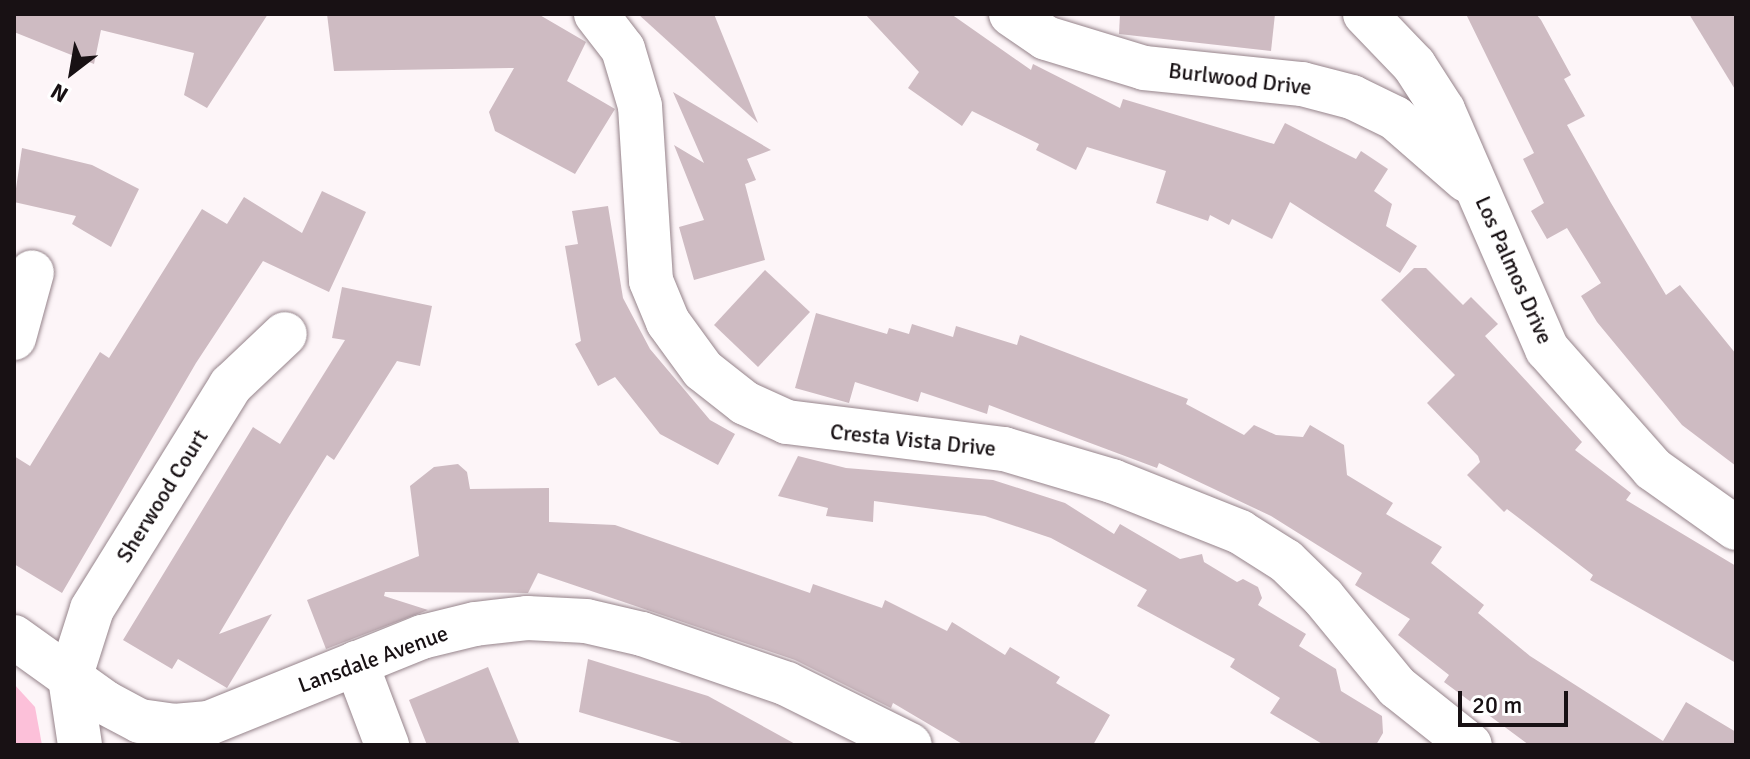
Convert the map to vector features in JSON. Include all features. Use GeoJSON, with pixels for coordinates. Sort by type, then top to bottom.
{"type":"FeatureCollection","features":[{"type":"Feature","properties":{"kind":"street","name":"Cresta Vista Drive"},"geometry":{"type":"LineString","coordinates":[[596,14],[623,49],[640,106],[651,281],[668,322],[703,370],[745,403],[787,422],[1004,449],[1126,486],[1240,532],[1286,561],[1323,597],[1397,687],[1470,745]]}},
{"type":"Feature","properties":{"kind":"street","name":"Burlwood Drive"},"geometry":{"type":"LineString","coordinates":[[1011,14],[1046,38],[1144,68],[1302,84],[1352,97],[1395,118],[1430,145],[1487,207]]}},
{"type":"Feature","properties":{"kind":"street","name":"Los Palmos Drive"},"geometry":{"type":"LineString","coordinates":[[1365,14],[1414,65],[1443,110],[1547,349],[1626,444],[1680,493],[1736,528]]}},
{"type":"Feature","properties":{"kind":"street"},"geometry":{"type":"LineString","coordinates":[[14,338],[32,272]]}},
{"type":"Feature","properties":{"kind":"street","name":"Sherwood Court"},"geometry":{"type":"LineString","coordinates":[[70,678],[92,609],[231,385],[285,334]]}},
{"type":"Feature","properties":{"kind":"street","name":"Lansdale Avenue"},"geometry":{"type":"LineString","coordinates":[[14,637],[70,678],[140,721],[174,726],[209,723],[356,663],[475,624],[527,618],[586,621],[642,634],[787,684],[910,745]]}},
{"type":"Feature","properties":{"kind":"street"},"geometry":{"type":"LineString","coordinates":[[356,663],[387,745]]}},
{"type":"Feature","properties":{"kind":"street"},"geometry":{"type":"LineString","coordinates":[[70,678],[80,745]]}},
{"type":"Feature","properties":{"kind":"shaded area"},"geometry":{"type":"Polygon","coordinates":[[[14,684],[35,707],[42,745],[14,745],[14,684]]]}},
{"type":"Feature","properties":{"kind":"building"},"geometry":{"type":"Polygon","coordinates":[[[14,14],[268,14],[207,108],[184,95],[194,53],[101,30],[94,64],[14,32],[14,14]]]}},
{"type":"Feature","properties":{"kind":"building"},"geometry":{"type":"Polygon","coordinates":[[[327,14],[538,14],[586,42],[567,81],[615,109],[575,174],[495,131],[489,112],[514,68],[334,71],[327,14]]]}},
{"type":"Feature","properties":{"kind":"building"},"geometry":{"type":"Polygon","coordinates":[[[638,14],[714,14],[758,123],[638,14]]]}},
{"type":"Feature","properties":{"kind":"building"},"geometry":{"type":"Polygon","coordinates":[[[865,14],[951,14],[1031,70],[1033,64],[1120,108],[1123,99],[1274,144],[1285,123],[1356,159],[1361,151],[1388,169],[1374,191],[1392,204],[1386,226],[1417,246],[1400,273],[1290,202],[1272,239],[1232,219],[1229,225],[1210,215],[1208,221],[1156,203],[1166,171],[1087,147],[1076,170],[1036,150],[1039,144],[972,111],[962,126],[908,88],[919,72],[865,14]]]}},
{"type":"Feature","properties":{"kind":"building"},"geometry":{"type":"Polygon","coordinates":[[[1120,14],[1275,14],[1271,51],[1119,34],[1120,14]]]}},
{"type":"Feature","properties":{"kind":"building"},"geometry":{"type":"Polygon","coordinates":[[[1466,14],[1536,14],[1541,20],[1571,75],[1564,79],[1585,116],[1567,125],[1611,203],[1666,295],[1680,285],[1736,354],[1736,466],[1682,425],[1597,322],[1581,296],[1601,283],[1567,228],[1547,239],[1531,211],[1544,203],[1523,159],[1534,153],[1466,14]]]}},
{"type":"Feature","properties":{"kind":"building"},"geometry":{"type":"Polygon","coordinates":[[[1689,14],[1736,14],[1736,91],[1689,14]]]}},
{"type":"Feature","properties":{"kind":"building"},"geometry":{"type":"Polygon","coordinates":[[[673,92],[771,150],[747,159],[756,180],[745,184],[765,260],[694,280],[679,227],[704,220],[674,145],[704,163],[673,92]]]}},
{"type":"Feature","properties":{"kind":"building"},"geometry":{"type":"Polygon","coordinates":[[[22,148],[92,165],[139,189],[111,247],[72,224],[76,216],[14,202],[22,148]]]}},
{"type":"Feature","properties":{"kind":"building"},"geometry":{"type":"Polygon","coordinates":[[[322,191],[366,212],[329,292],[263,261],[196,363],[62,593],[14,564],[14,456],[30,466],[100,352],[109,358],[202,209],[227,224],[244,197],[302,233],[322,191]]]}},
{"type":"Feature","properties":{"kind":"building"},"geometry":{"type":"Polygon","coordinates":[[[608,206],[623,298],[650,349],[710,420],[735,434],[718,465],[660,434],[615,377],[598,386],[575,344],[581,341],[565,246],[578,244],[572,211],[608,206]]]}},
{"type":"Feature","properties":{"kind":"building"},"geometry":{"type":"Polygon","coordinates":[[[1414,268],[1426,268],[1463,305],[1471,297],[1498,324],[1485,336],[1582,442],[1575,450],[1631,493],[1626,500],[1736,566],[1736,663],[1590,580],[1593,575],[1507,509],[1504,512],[1467,475],[1480,462],[1478,456],[1427,403],[1455,375],[1381,300],[1414,268]]]}},
{"type":"Feature","properties":{"kind":"building"},"geometry":{"type":"Polygon","coordinates":[[[765,270],[810,312],[758,367],[714,325],[765,270]]]}},
{"type":"Feature","properties":{"kind":"building"},"geometry":{"type":"Polygon","coordinates":[[[342,287],[432,306],[420,366],[397,361],[334,460],[327,455],[288,518],[219,634],[272,614],[227,688],[178,659],[172,669],[123,640],[253,427],[280,444],[345,340],[332,338],[342,287]]]}},
{"type":"Feature","properties":{"kind":"building"},"geometry":{"type":"Polygon","coordinates":[[[816,313],[887,334],[889,328],[909,334],[912,324],[953,337],[956,326],[1017,345],[1020,335],[1188,399],[1186,404],[1244,435],[1254,425],[1276,435],[1303,437],[1310,425],[1344,445],[1347,475],[1393,503],[1386,514],[1442,547],[1431,563],[1484,605],[1478,613],[1530,656],[1663,741],[1686,702],[1736,732],[1736,745],[1529,745],[1444,682],[1449,675],[1398,635],[1410,619],[1355,585],[1362,573],[1271,516],[1159,463],[1157,468],[989,405],[987,414],[921,392],[918,402],[855,382],[849,403],[795,388],[816,313]]]}},
{"type":"Feature","properties":{"kind":"building"},"geometry":{"type":"Polygon","coordinates":[[[798,456],[846,468],[993,480],[1065,503],[1114,534],[1120,524],[1180,559],[1202,554],[1204,562],[1237,582],[1243,579],[1258,587],[1262,598],[1258,605],[1306,634],[1299,646],[1336,669],[1341,691],[1382,716],[1383,733],[1376,745],[1324,745],[1270,713],[1280,698],[1230,667],[1235,659],[1137,606],[1147,590],[1051,538],[985,516],[874,501],[873,522],[826,516],[828,508],[778,496],[798,456]]]}},
{"type":"Feature","properties":{"kind":"building"},"geometry":{"type":"Polygon","coordinates":[[[458,464],[467,472],[470,489],[549,488],[549,522],[615,525],[810,593],[813,584],[882,608],[885,600],[947,631],[952,622],[1005,655],[1010,647],[1060,677],[1056,683],[1110,715],[1093,745],[964,745],[893,703],[891,708],[795,660],[538,573],[528,593],[385,592],[384,596],[428,610],[326,649],[307,600],[419,556],[410,486],[434,467],[458,464]]]}},
{"type":"Feature","properties":{"kind":"building"},"geometry":{"type":"Polygon","coordinates":[[[588,659],[708,696],[797,745],[688,745],[579,712],[588,659]]]}},
{"type":"Feature","properties":{"kind":"building"},"geometry":{"type":"Polygon","coordinates":[[[488,667],[520,745],[427,745],[409,700],[488,667]]]}}]}
